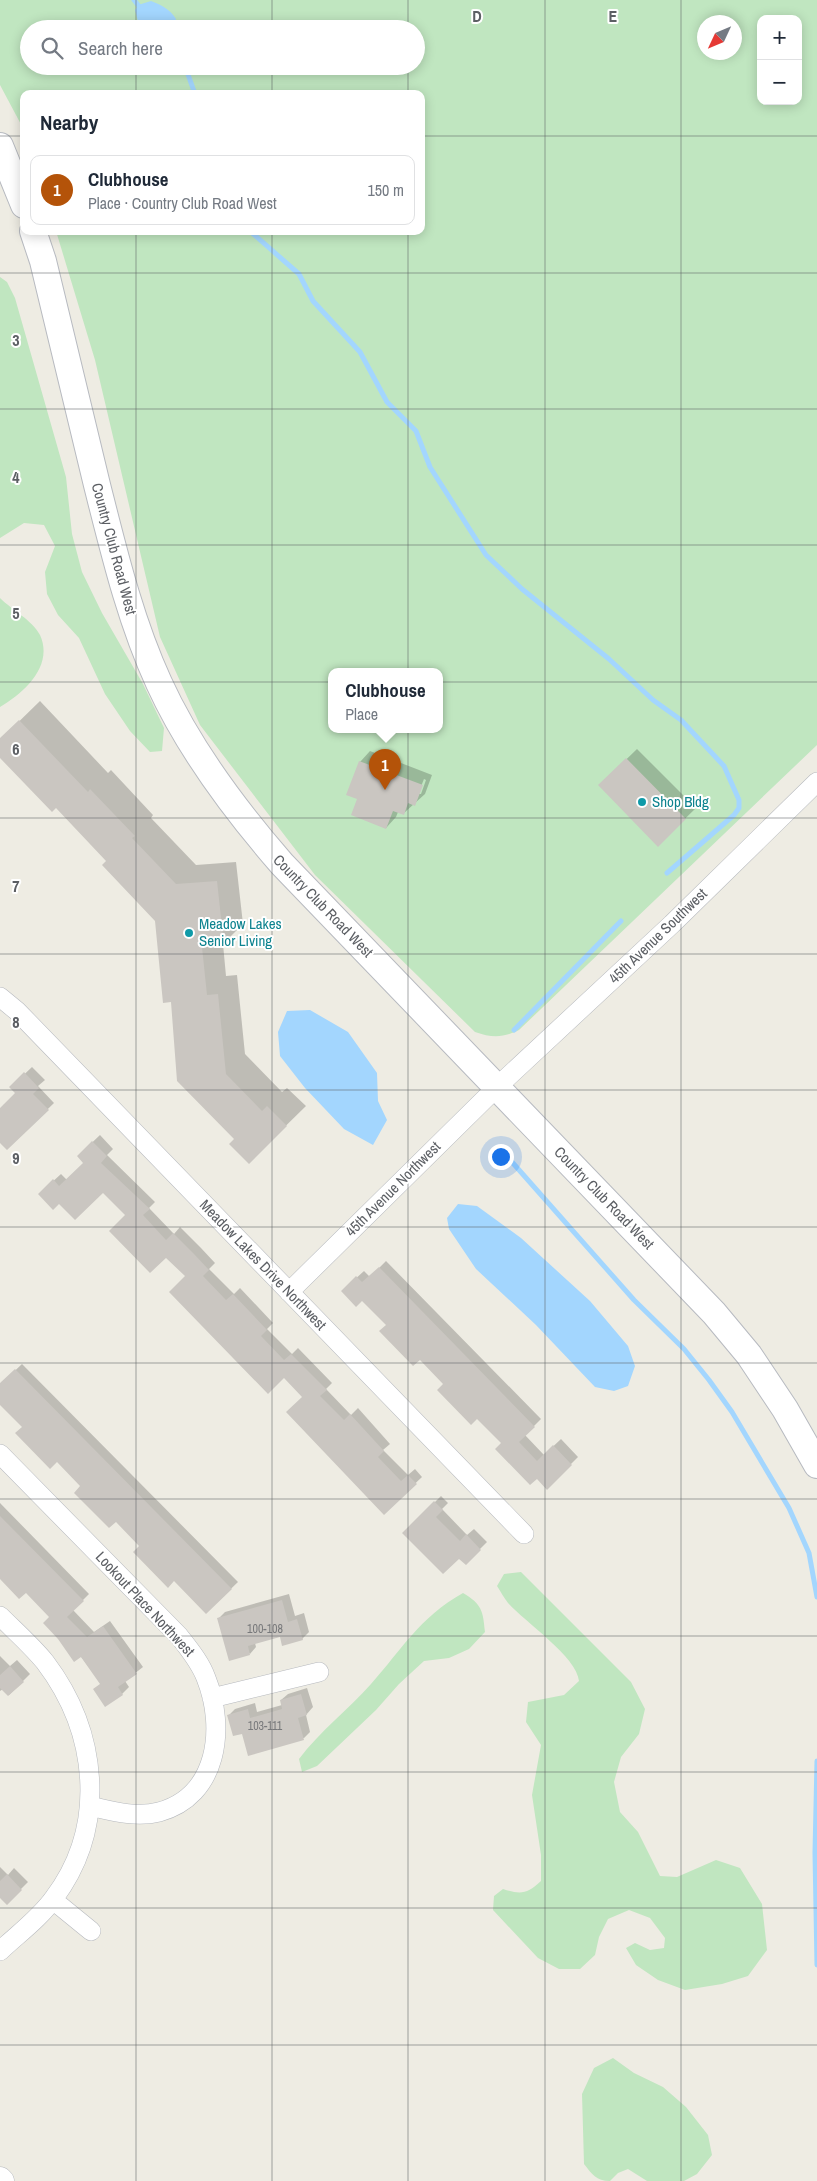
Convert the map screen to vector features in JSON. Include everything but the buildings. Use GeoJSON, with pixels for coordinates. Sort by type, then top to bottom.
{"type":"FeatureCollection","features":[{"type":"Feature","properties":{"kind":"main road"},"geometry":{"type":"LineString","coordinates":[[0,146],[20,195]]}},
{"type":"Feature","properties":{"kind":"main road","name":"Country Club Road West"},"geometry":{"type":"LineString","coordinates":[[34,235],[43,260],[118,568],[135,627],[159,684],[218,784],[257,836],[660,1255],[749,1355],[785,1409],[817,1465]]}},
{"type":"Feature","properties":{"kind":"street","name":"45th Avenue Southwest"},"geometry":{"type":"LineString","coordinates":[[498,1086],[672,924],[817,782]]}},
{"type":"Feature","properties":{"kind":"street","name":"Meadow Lakes Drive Northwest"},"geometry":{"type":"LineString","coordinates":[[0,997],[23,1017],[524,1534]]}},
{"type":"Feature","properties":{"kind":"street","name":"45th Avenue Northwest"},"geometry":{"type":"LineString","coordinates":[[289,1292],[498,1086]]}},
{"type":"Feature","properties":{"kind":"street","name":"Lookout Place Northwest"},"geometry":{"type":"LineString","coordinates":[[0,1454],[179,1636],[194,1655],[206,1678],[212,1698],[216,1743],[213,1761],[196,1789],[173,1807],[158,1813],[119,1813],[90,1806]]}},
{"type":"Feature","properties":{"kind":"street"},"geometry":{"type":"LineString","coordinates":[[0,1616],[44,1661],[75,1712],[85,1744],[89,1769],[90,1806],[76,1861],[68,1878],[53,1900],[0,1951]]}},
{"type":"Feature","properties":{"kind":"street"},"geometry":{"type":"LineString","coordinates":[[212,1698],[319,1672]]}},
{"type":"Feature","properties":{"kind":"street"},"geometry":{"type":"LineString","coordinates":[[53,1900],[90,1931]]}},
{"type":"Feature","properties":{"kind":"green space"},"geometry":{"type":"Polygon","coordinates":[[[0,0],[817,0],[817,745],[519,1030],[508,1035],[497,1036],[475,1032],[315,875],[200,725],[160,637],[95,360],[57,235],[425,235],[425,90],[20,90],[20,122],[0,85],[0,0]]]}},
{"type":"Feature","properties":{"kind":"green space"},"geometry":{"type":"Polygon","coordinates":[[[0,277],[7,282],[15,298],[66,477],[72,534],[82,572],[102,613],[143,684],[164,728],[162,751],[150,752],[130,731],[105,694],[79,638],[58,615],[47,594],[45,572],[55,546],[44,525],[24,523],[0,538],[0,277]]]}},
{"type":"Feature","properties":{"kind":"green space"},"geometry":{"type":"Polygon","coordinates":[[[0,598],[27,620],[40,635],[43,657],[40,668],[27,686],[0,707],[0,598]]]}},
{"type":"Feature","properties":{"kind":"green space"},"geometry":{"type":"Polygon","coordinates":[[[521,1572],[631,1682],[645,1709],[639,1734],[621,1757],[614,1782],[620,1812],[638,1832],[660,1876],[677,1877],[716,1860],[740,1868],[762,1904],[767,1950],[748,1976],[722,1984],[685,1990],[658,1980],[636,1965],[626,1948],[635,1943],[650,1950],[664,1948],[665,1938],[650,1918],[629,1910],[608,1919],[599,1937],[595,1955],[580,1969],[559,1969],[538,1958],[493,1910],[494,1896],[503,1889],[519,1893],[524,1892],[532,1889],[541,1881],[541,1855],[532,1795],[541,1745],[526,1722],[528,1702],[564,1695],[579,1681],[569,1661],[508,1603],[497,1586],[504,1574],[521,1572]]]}},
{"type":"Feature","properties":{"kind":"green space"},"geometry":{"type":"Polygon","coordinates":[[[463,1593],[478,1605],[485,1632],[469,1649],[449,1658],[424,1661],[317,1766],[302,1772],[299,1759],[316,1739],[371,1684],[423,1623],[463,1593]]]}},
{"type":"Feature","properties":{"kind":"green space"},"geometry":{"type":"Polygon","coordinates":[[[613,2058],[634,2073],[663,2087],[686,2107],[708,2135],[712,2155],[697,2174],[684,2181],[647,2181],[628,2169],[618,2173],[610,2181],[605,2181],[589,2171],[584,2164],[582,2094],[594,2068],[613,2058]]]}},
{"type":"Feature","properties":{"kind":"water"},"geometry":{"type":"Polygon","coordinates":[[[151,1],[165,8],[176,19],[138,20],[135,10],[138,5],[151,1]]]}},
{"type":"Feature","properties":{"kind":"water"},"geometry":{"type":"Polygon","coordinates":[[[310,1010],[348,1032],[377,1073],[378,1101],[387,1120],[373,1145],[344,1129],[305,1088],[280,1056],[278,1032],[287,1011],[310,1010]]]}},
{"type":"Feature","properties":{"kind":"water"},"geometry":{"type":"Polygon","coordinates":[[[458,1204],[477,1206],[521,1238],[590,1301],[628,1346],[635,1366],[628,1386],[614,1391],[595,1387],[536,1325],[476,1269],[449,1229],[447,1218],[458,1204]]]}},
{"type":"Feature","properties":{"kind":"waterway"},"geometry":{"type":"LineString","coordinates":[[134,0],[138,5]]}},
{"type":"Feature","properties":{"kind":"waterway"},"geometry":{"type":"LineString","coordinates":[[188,75],[194,90]]}},
{"type":"Feature","properties":{"kind":"waterway"},"geometry":{"type":"LineString","coordinates":[[255,235],[299,274],[313,301],[360,352],[387,402],[416,431],[430,467],[486,555],[522,589],[609,659],[653,700],[681,720],[724,766],[739,800],[739,808],[734,815],[667,873]]}},
{"type":"Feature","properties":{"kind":"waterway"},"geometry":{"type":"LineString","coordinates":[[514,1030],[621,921]]}},
{"type":"Feature","properties":{"kind":"waterway"},"geometry":{"type":"LineString","coordinates":[[512,1162],[634,1300],[684,1349],[732,1412],[789,1508],[809,1553],[817,1597]]}},
{"type":"Feature","properties":{"kind":"waterway"},"geometry":{"type":"LineString","coordinates":[[817,1761],[815,1853],[817,1965]]}},
{"type":"Feature","properties":{"kind":"place","name":"Clubhouse"},"geometry":{"type":"Point","coordinates":[385,790]}},
{"type":"Feature","properties":{"kind":"place","name":"Shop Bldg"},"geometry":{"type":"Point","coordinates":[642,802]}},
{"type":"Feature","properties":{"kind":"place","name":"Meadow Lakes Senior Living"},"geometry":{"type":"Point","coordinates":[189,933]}}]}
